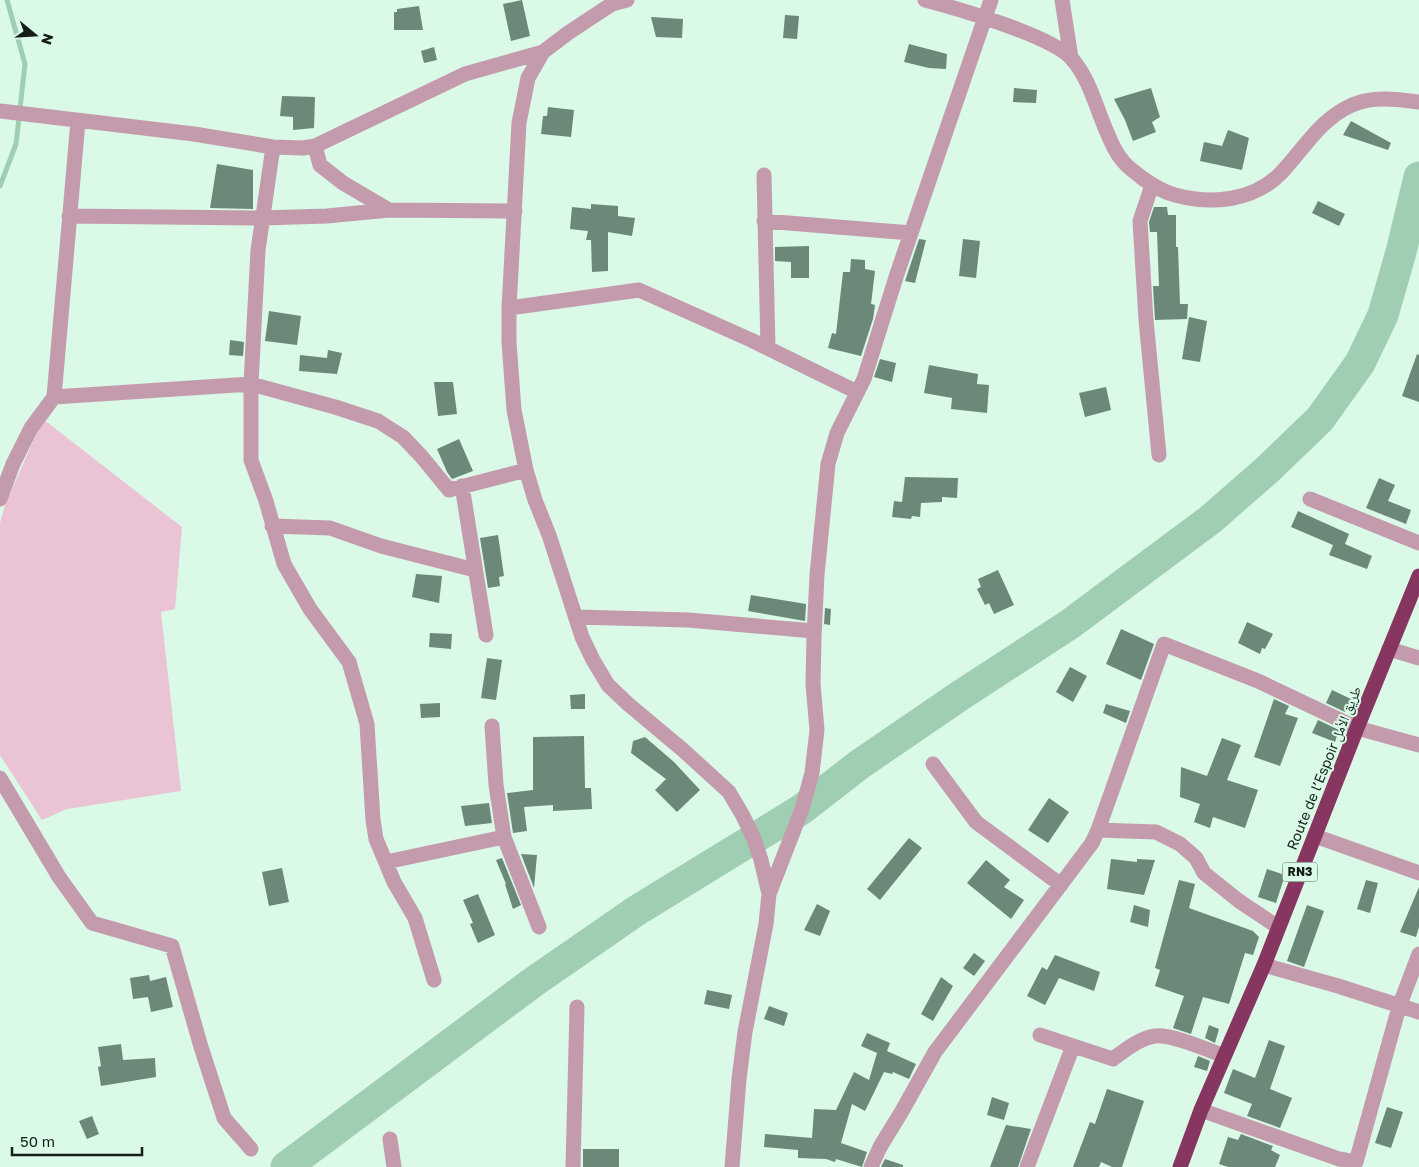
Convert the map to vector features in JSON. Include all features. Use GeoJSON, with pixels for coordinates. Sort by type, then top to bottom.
{"type":"FeatureCollection","features":[{"type":"Feature","properties":{"kind":"highway","name":"Route de l’Espoir طريق الأمل"},"geometry":{"type":"LineString","coordinates":[[1180,1167],[1201,1110],[1264,965],[1419,576]]}},
{"type":"Feature","properties":{"kind":"street"},"geometry":{"type":"LineString","coordinates":[[4,112],[194,134],[273,147],[303,148],[315,146],[465,74],[543,52],[612,4],[627,0]]}},
{"type":"Feature","properties":{"kind":"street"},"geometry":{"type":"LineString","coordinates":[[925,0],[984,18],[1036,37],[1054,46],[1071,58],[1083,75],[1111,142],[1121,160],[1152,185],[1175,195],[1208,200],[1245,196],[1263,187],[1281,173],[1311,136],[1330,119],[1352,105],[1376,100],[1399,99],[1419,102]]}},
{"type":"Feature","properties":{"kind":"street"},"geometry":{"type":"LineString","coordinates":[[732,1167],[739,1078],[766,924],[769,894],[802,809],[812,773],[817,730],[813,684],[814,631],[828,464],[837,434],[864,379],[911,233],[991,0]]}},
{"type":"Feature","properties":{"kind":"street"},"geometry":{"type":"LineString","coordinates":[[1062,0],[1071,58]]}},
{"type":"Feature","properties":{"kind":"street"},"geometry":{"type":"LineString","coordinates":[[543,52],[528,78],[519,123],[509,308],[509,342],[514,410],[526,470],[535,500],[550,535],[582,637],[593,660],[608,685],[729,792],[754,839],[769,894]]}},
{"type":"Feature","properties":{"kind":"street"},"geometry":{"type":"LineString","coordinates":[[0,499],[12,464],[31,428],[54,397],[78,121]]}},
{"type":"Feature","properties":{"kind":"street"},"geometry":{"type":"LineString","coordinates":[[315,146],[320,165],[343,183],[389,210]]}},
{"type":"Feature","properties":{"kind":"street"},"geometry":{"type":"LineString","coordinates":[[273,147],[258,250],[251,384],[251,460],[266,501],[284,564],[310,609],[349,662],[367,724],[376,840],[394,882],[416,918],[434,980]]}},
{"type":"Feature","properties":{"kind":"street"},"geometry":{"type":"LineString","coordinates":[[764,175],[768,348]]}},
{"type":"Feature","properties":{"kind":"street"},"geometry":{"type":"LineString","coordinates":[[1152,185],[1140,221],[1146,320],[1158,455]]}},
{"type":"Feature","properties":{"kind":"street"},"geometry":{"type":"LineString","coordinates":[[69,216],[262,218],[327,216],[389,210],[515,211]]}},
{"type":"Feature","properties":{"kind":"street"},"geometry":{"type":"LineString","coordinates":[[764,221],[911,233]]}},
{"type":"Feature","properties":{"kind":"street"},"geometry":{"type":"LineString","coordinates":[[509,308],[639,290],[768,348],[857,392]]}},
{"type":"Feature","properties":{"kind":"street"},"geometry":{"type":"LineString","coordinates":[[54,397],[251,384],[378,421],[402,437],[422,457],[449,490],[526,470]]}},
{"type":"Feature","properties":{"kind":"street"},"geometry":{"type":"LineString","coordinates":[[462,486],[486,635]]}},
{"type":"Feature","properties":{"kind":"street"},"geometry":{"type":"LineString","coordinates":[[1310,499],[1419,543]]}},
{"type":"Feature","properties":{"kind":"street"},"geometry":{"type":"LineString","coordinates":[[272,526],[330,528],[381,546],[476,570]]}},
{"type":"Feature","properties":{"kind":"street"},"geometry":{"type":"LineString","coordinates":[[576,617],[688,620],[814,631]]}},
{"type":"Feature","properties":{"kind":"street"},"geometry":{"type":"LineString","coordinates":[[871,1167],[880,1147],[935,1052],[1092,843],[1164,644],[1258,681],[1357,728],[1419,746]]}},
{"type":"Feature","properties":{"kind":"street"},"geometry":{"type":"LineString","coordinates":[[1389,649],[1419,658]]}},
{"type":"Feature","properties":{"kind":"street"},"geometry":{"type":"LineString","coordinates":[[492,726],[496,785],[504,837],[539,927]]}},
{"type":"Feature","properties":{"kind":"street"},"geometry":{"type":"LineString","coordinates":[[933,764],[976,822],[1061,885]]}},
{"type":"Feature","properties":{"kind":"street"},"geometry":{"type":"LineString","coordinates":[[0,778],[59,877],[92,923],[172,946],[224,1118],[251,1149]]}},
{"type":"Feature","properties":{"kind":"street"},"geometry":{"type":"LineString","coordinates":[[1098,830],[1156,832],[1180,844],[1196,858],[1204,872],[1238,901],[1278,927]]}},
{"type":"Feature","properties":{"kind":"street"},"geometry":{"type":"LineString","coordinates":[[1315,836],[1419,873]]}},
{"type":"Feature","properties":{"kind":"street"},"geometry":{"type":"LineString","coordinates":[[386,862],[504,837]]}},
{"type":"Feature","properties":{"kind":"street"},"geometry":{"type":"LineString","coordinates":[[1201,1110],[1339,1159],[1362,1165],[1399,1007],[1419,954]]}},
{"type":"Feature","properties":{"kind":"street"},"geometry":{"type":"LineString","coordinates":[[1264,965],[1419,1012]]}},
{"type":"Feature","properties":{"kind":"street"},"geometry":{"type":"LineString","coordinates":[[573,1167],[577,1007]]}},
{"type":"Feature","properties":{"kind":"street"},"geometry":{"type":"LineString","coordinates":[[1040,1035],[1113,1058],[1132,1045],[1155,1036],[1169,1037],[1224,1056]]}},
{"type":"Feature","properties":{"kind":"street"},"geometry":{"type":"LineString","coordinates":[[1027,1167],[1073,1046]]}},
{"type":"Feature","properties":{"kind":"street"},"geometry":{"type":"LineString","coordinates":[[390,1139],[394,1167]]}},
{"type":"Feature","properties":{"kind":"shaded area"},"geometry":{"type":"Polygon","coordinates":[[[43,419],[182,527],[175,609],[161,612],[181,791],[67,809],[42,820],[0,755],[0,523],[5,505],[43,419]]]}},
{"type":"Feature","properties":{"kind":"building"},"geometry":{"type":"Polygon","coordinates":[[[522,0],[530,36],[511,41],[503,4],[522,0]]]}},
{"type":"Feature","properties":{"kind":"building"},"geometry":{"type":"Polygon","coordinates":[[[419,6],[423,30],[394,30],[394,12],[397,12],[397,9],[419,6]]]}},
{"type":"Feature","properties":{"kind":"building"},"geometry":{"type":"Polygon","coordinates":[[[785,15],[799,16],[797,39],[783,38],[785,15]]]}},
{"type":"Feature","properties":{"kind":"building"},"geometry":{"type":"Polygon","coordinates":[[[651,17],[683,19],[682,38],[656,37],[651,17]]]}},
{"type":"Feature","properties":{"kind":"building"},"geometry":{"type":"Polygon","coordinates":[[[909,44],[947,54],[946,69],[929,68],[904,62],[909,44]]]}},
{"type":"Feature","properties":{"kind":"building"},"geometry":{"type":"Polygon","coordinates":[[[434,47],[437,60],[424,63],[421,51],[434,47]]]}},
{"type":"Feature","properties":{"kind":"building"},"geometry":{"type":"Polygon","coordinates":[[[1014,88],[1037,90],[1036,103],[1013,102],[1014,88]]]}},
{"type":"Feature","properties":{"kind":"building"},"geometry":{"type":"Polygon","coordinates":[[[1151,88],[1160,117],[1152,122],[1156,132],[1133,141],[1114,99],[1151,88]]]}},
{"type":"Feature","properties":{"kind":"building"},"geometry":{"type":"Polygon","coordinates":[[[282,96],[315,97],[314,128],[293,130],[293,117],[280,116],[282,96]]]}},
{"type":"Feature","properties":{"kind":"building"},"geometry":{"type":"Polygon","coordinates":[[[548,107],[574,110],[571,137],[541,134],[543,116],[547,116],[548,107]]]}},
{"type":"Feature","properties":{"kind":"building"},"geometry":{"type":"Polygon","coordinates":[[[1351,121],[1391,143],[1388,150],[1343,135],[1351,121]]]}},
{"type":"Feature","properties":{"kind":"building"},"geometry":{"type":"Polygon","coordinates":[[[1228,130],[1249,138],[1242,170],[1200,161],[1204,142],[1222,146],[1228,130]]]}},
{"type":"Feature","properties":{"kind":"building"},"geometry":{"type":"Polygon","coordinates":[[[217,164],[253,170],[253,209],[210,208],[217,164]]]}},
{"type":"Feature","properties":{"kind":"building"},"geometry":{"type":"Polygon","coordinates":[[[1318,201],[1345,214],[1339,226],[1312,213],[1318,201]]]}},
{"type":"Feature","properties":{"kind":"building"},"geometry":{"type":"Polygon","coordinates":[[[591,204],[618,206],[618,216],[635,218],[632,236],[608,232],[608,271],[592,272],[591,240],[586,240],[588,231],[570,229],[572,207],[591,209],[591,204]]]}},
{"type":"Feature","properties":{"kind":"building"},"geometry":{"type":"Polygon","coordinates":[[[1154,207],[1167,207],[1168,215],[1176,215],[1180,304],[1188,304],[1187,319],[1155,320],[1153,286],[1159,286],[1157,232],[1150,232],[1149,222],[1154,207]]]}},
{"type":"Feature","properties":{"kind":"building"},"geometry":{"type":"Polygon","coordinates":[[[919,239],[926,240],[915,283],[905,281],[919,239]]]}},
{"type":"Feature","properties":{"kind":"building"},"geometry":{"type":"Polygon","coordinates":[[[963,239],[980,241],[976,278],[959,276],[963,239]]]}},
{"type":"Feature","properties":{"kind":"building"},"geometry":{"type":"Polygon","coordinates":[[[809,246],[809,278],[791,278],[791,262],[775,261],[775,247],[809,246]]]}},
{"type":"Feature","properties":{"kind":"building"},"geometry":{"type":"Polygon","coordinates":[[[851,259],[865,260],[865,269],[875,271],[871,304],[875,305],[873,319],[861,356],[828,348],[832,333],[836,334],[843,272],[850,272],[851,259]]]}},
{"type":"Feature","properties":{"kind":"building"},"geometry":{"type":"Polygon","coordinates":[[[269,311],[301,316],[297,345],[265,341],[269,311]]]}},
{"type":"Feature","properties":{"kind":"building"},"geometry":{"type":"Polygon","coordinates":[[[1189,317],[1207,321],[1200,362],[1182,359],[1189,317]]]}},
{"type":"Feature","properties":{"kind":"building"},"geometry":{"type":"Polygon","coordinates":[[[230,340],[244,342],[243,356],[229,355],[230,340]]]}},
{"type":"Feature","properties":{"kind":"building"},"geometry":{"type":"Polygon","coordinates":[[[328,350],[342,353],[337,374],[299,371],[300,355],[327,358],[328,350]]]}},
{"type":"Feature","properties":{"kind":"building"},"geometry":{"type":"Polygon","coordinates":[[[1417,354],[1419,355],[1419,402],[1402,396],[1417,354]]]}},
{"type":"Feature","properties":{"kind":"building"},"geometry":{"type":"Polygon","coordinates":[[[880,359],[896,363],[892,382],[874,377],[880,359]]]}},
{"type":"Feature","properties":{"kind":"building"},"geometry":{"type":"Polygon","coordinates":[[[929,365],[978,374],[977,384],[989,385],[987,413],[951,409],[952,398],[924,393],[929,365]]]}},
{"type":"Feature","properties":{"kind":"building"},"geometry":{"type":"Polygon","coordinates":[[[434,382],[453,382],[457,414],[438,416],[434,382]]]}},
{"type":"Feature","properties":{"kind":"building"},"geometry":{"type":"Polygon","coordinates":[[[1106,387],[1111,410],[1085,417],[1079,393],[1106,387]]]}},
{"type":"Feature","properties":{"kind":"building"},"geometry":{"type":"Polygon","coordinates":[[[459,439],[473,471],[452,479],[437,449],[459,439]]]}},
{"type":"Feature","properties":{"kind":"building"},"geometry":{"type":"Polygon","coordinates":[[[905,477],[958,478],[957,498],[942,497],[942,502],[921,503],[920,517],[912,516],[911,519],[892,517],[894,501],[902,502],[905,477]]]}},
{"type":"Feature","properties":{"kind":"building"},"geometry":{"type":"Polygon","coordinates":[[[1379,478],[1395,485],[1388,501],[1411,510],[1406,524],[1366,508],[1379,478]]]}},
{"type":"Feature","properties":{"kind":"building"},"geometry":{"type":"Polygon","coordinates":[[[1298,511],[1349,534],[1345,544],[1372,556],[1367,569],[1329,555],[1333,545],[1291,527],[1298,511]]]}},
{"type":"Feature","properties":{"kind":"building"},"geometry":{"type":"Polygon","coordinates":[[[498,535],[504,576],[499,577],[500,586],[488,588],[480,538],[498,535]]]}},
{"type":"Feature","properties":{"kind":"building"},"geometry":{"type":"Polygon","coordinates":[[[998,570],[1014,605],[994,614],[989,603],[985,605],[977,589],[981,587],[978,579],[998,570]]]}},
{"type":"Feature","properties":{"kind":"building"},"geometry":{"type":"Polygon","coordinates":[[[416,574],[442,576],[439,603],[412,597],[416,574]]]}},
{"type":"Feature","properties":{"kind":"building"},"geometry":{"type":"Polygon","coordinates":[[[751,595],[806,604],[805,621],[748,611],[751,595]]]}},
{"type":"Feature","properties":{"kind":"building"},"geometry":{"type":"Polygon","coordinates":[[[825,608],[831,609],[830,625],[824,624],[825,608]]]}},
{"type":"Feature","properties":{"kind":"building"},"geometry":{"type":"Polygon","coordinates":[[[1247,622],[1273,634],[1265,649],[1262,648],[1260,654],[1238,643],[1247,622]]]}},
{"type":"Feature","properties":{"kind":"building"},"geometry":{"type":"Polygon","coordinates":[[[1121,629],[1154,644],[1141,680],[1106,664],[1121,629]]]}},
{"type":"Feature","properties":{"kind":"building"},"geometry":{"type":"Polygon","coordinates":[[[430,633],[452,634],[451,649],[429,647],[430,633]]]}},
{"type":"Feature","properties":{"kind":"building"},"geometry":{"type":"Polygon","coordinates":[[[487,658],[502,660],[496,700],[481,698],[487,658]]]}},
{"type":"Feature","properties":{"kind":"building"},"geometry":{"type":"Polygon","coordinates":[[[1070,667],[1087,676],[1073,702],[1056,692],[1070,667]]]}},
{"type":"Feature","properties":{"kind":"building"},"geometry":{"type":"Polygon","coordinates":[[[1332,690],[1351,699],[1345,712],[1326,703],[1332,690]]]}},
{"type":"Feature","properties":{"kind":"building"},"geometry":{"type":"Polygon","coordinates":[[[585,694],[585,709],[571,709],[570,695],[585,694]]]}},
{"type":"Feature","properties":{"kind":"building"},"geometry":{"type":"Polygon","coordinates":[[[1274,699],[1289,706],[1285,714],[1298,718],[1280,766],[1254,757],[1274,699]]]}},
{"type":"Feature","properties":{"kind":"building"},"geometry":{"type":"Polygon","coordinates":[[[440,703],[440,717],[421,718],[420,704],[440,703]]]}},
{"type":"Feature","properties":{"kind":"building"},"geometry":{"type":"Polygon","coordinates":[[[1106,704],[1130,711],[1126,723],[1103,713],[1106,704]]]}},
{"type":"Feature","properties":{"kind":"building"},"geometry":{"type":"Polygon","coordinates":[[[1318,720],[1339,730],[1335,742],[1312,733],[1318,720]]]}},
{"type":"Feature","properties":{"kind":"building"},"geometry":{"type":"Polygon","coordinates":[[[584,736],[585,788],[591,788],[592,809],[553,811],[553,805],[524,807],[527,831],[513,833],[507,793],[533,790],[533,737],[584,736]]]}},
{"type":"Feature","properties":{"kind":"building"},"geometry":{"type":"Polygon","coordinates":[[[645,737],[674,762],[700,790],[677,812],[655,790],[666,779],[631,753],[633,741],[645,737]]]}},
{"type":"Feature","properties":{"kind":"building"},"geometry":{"type":"Polygon","coordinates":[[[1222,738],[1241,745],[1227,780],[1258,790],[1245,828],[1213,817],[1210,828],[1194,822],[1200,804],[1180,797],[1181,767],[1207,776],[1222,738]]]}},
{"type":"Feature","properties":{"kind":"building"},"geometry":{"type":"Polygon","coordinates":[[[1049,798],[1069,812],[1048,843],[1028,830],[1049,798]]]}},
{"type":"Feature","properties":{"kind":"building"},"geometry":{"type":"Polygon","coordinates":[[[489,803],[492,823],[465,826],[461,806],[489,803]]]}},
{"type":"Feature","properties":{"kind":"building"},"geometry":{"type":"Polygon","coordinates":[[[909,838],[922,848],[880,900],[867,889],[909,838]]]}},
{"type":"Feature","properties":{"kind":"building"},"geometry":{"type":"Polygon","coordinates":[[[521,854],[537,855],[534,888],[521,854]]]}},
{"type":"Feature","properties":{"kind":"building"},"geometry":{"type":"Polygon","coordinates":[[[502,858],[521,905],[513,909],[506,884],[496,860],[502,858]]]}},
{"type":"Feature","properties":{"kind":"building"},"geometry":{"type":"Polygon","coordinates":[[[1111,859],[1137,862],[1137,859],[1155,860],[1144,895],[1107,889],[1111,859]]]}},
{"type":"Feature","properties":{"kind":"building"},"geometry":{"type":"Polygon","coordinates":[[[986,860],[1010,880],[1004,887],[1024,900],[1011,919],[967,883],[986,860]]]}},
{"type":"Feature","properties":{"kind":"building"},"geometry":{"type":"Polygon","coordinates":[[[282,868],[289,902],[269,906],[262,872],[282,868]]]}},
{"type":"Feature","properties":{"kind":"building"},"geometry":{"type":"Polygon","coordinates":[[[1267,869],[1285,875],[1276,903],[1258,897],[1267,869]]]}},
{"type":"Feature","properties":{"kind":"building"},"geometry":{"type":"Polygon","coordinates":[[[1179,880],[1195,884],[1189,908],[1253,931],[1259,937],[1253,955],[1245,953],[1229,1004],[1203,997],[1191,1034],[1173,1028],[1184,996],[1155,986],[1160,970],[1155,968],[1179,880]]]}},
{"type":"Feature","properties":{"kind":"building"},"geometry":{"type":"Polygon","coordinates":[[[1366,880],[1378,883],[1370,913],[1357,909],[1366,880]]]}},
{"type":"Feature","properties":{"kind":"building"},"geometry":{"type":"Polygon","coordinates":[[[1419,887],[1419,927],[1416,937],[1400,932],[1419,887]]]}},
{"type":"Feature","properties":{"kind":"building"},"geometry":{"type":"Polygon","coordinates":[[[478,894],[495,935],[478,943],[470,924],[473,923],[463,900],[478,894]]]}},
{"type":"Feature","properties":{"kind":"building"},"geometry":{"type":"Polygon","coordinates":[[[817,904],[830,911],[820,936],[804,930],[817,904]]]}},
{"type":"Feature","properties":{"kind":"building"},"geometry":{"type":"Polygon","coordinates":[[[1134,905],[1150,910],[1148,927],[1130,922],[1134,905]]]}},
{"type":"Feature","properties":{"kind":"building"},"geometry":{"type":"Polygon","coordinates":[[[1307,905],[1324,911],[1304,967],[1287,961],[1307,905]]]}},
{"type":"Feature","properties":{"kind":"building"},"geometry":{"type":"Polygon","coordinates":[[[974,953],[985,961],[974,976],[963,968],[974,953]]]}},
{"type":"Feature","properties":{"kind":"building"},"geometry":{"type":"Polygon","coordinates":[[[1055,955],[1100,972],[1094,991],[1059,978],[1045,1005],[1027,996],[1042,967],[1047,970],[1055,955]]]}},
{"type":"Feature","properties":{"kind":"building"},"geometry":{"type":"Polygon","coordinates":[[[149,975],[150,981],[166,977],[173,1007],[151,1012],[148,997],[133,999],[130,978],[149,975]]]}},
{"type":"Feature","properties":{"kind":"building"},"geometry":{"type":"Polygon","coordinates":[[[941,977],[953,986],[933,1021],[921,1014],[941,977]]]}},
{"type":"Feature","properties":{"kind":"building"},"geometry":{"type":"Polygon","coordinates":[[[707,990],[732,995],[729,1009],[704,1004],[707,990]]]}},
{"type":"Feature","properties":{"kind":"building"},"geometry":{"type":"Polygon","coordinates":[[[769,1006],[788,1013],[784,1026],[764,1019],[769,1006]]]}},
{"type":"Feature","properties":{"kind":"building"},"geometry":{"type":"Polygon","coordinates":[[[1209,1025],[1219,1029],[1215,1043],[1205,1038],[1209,1025]]]}},
{"type":"Feature","properties":{"kind":"building"},"geometry":{"type":"Polygon","coordinates":[[[867,1033],[890,1043],[887,1051],[916,1064],[909,1079],[893,1072],[892,1074],[884,1072],[865,1111],[852,1104],[841,1143],[867,1152],[862,1167],[836,1159],[835,1162],[826,1159],[798,1158],[798,1150],[764,1147],[765,1134],[812,1138],[814,1109],[836,1110],[854,1072],[869,1080],[877,1053],[861,1046],[867,1033]]]}},
{"type":"Feature","properties":{"kind":"building"},"geometry":{"type":"Polygon","coordinates":[[[1269,1040],[1285,1046],[1270,1089],[1292,1098],[1280,1128],[1247,1116],[1252,1104],[1224,1093],[1233,1069],[1255,1078],[1269,1040]]]}},
{"type":"Feature","properties":{"kind":"building"},"geometry":{"type":"Polygon","coordinates":[[[121,1044],[123,1060],[155,1058],[156,1077],[101,1086],[98,1067],[101,1066],[98,1047],[121,1044]]]}},
{"type":"Feature","properties":{"kind":"building"},"geometry":{"type":"Polygon","coordinates":[[[1198,1056],[1210,1061],[1207,1071],[1194,1067],[1198,1056]]]}},
{"type":"Feature","properties":{"kind":"building"},"geometry":{"type":"Polygon","coordinates":[[[1107,1089],[1144,1101],[1122,1167],[1112,1167],[1101,1162],[1099,1167],[1073,1167],[1090,1122],[1095,1124],[1107,1089]]]}},
{"type":"Feature","properties":{"kind":"building"},"geometry":{"type":"Polygon","coordinates":[[[992,1097],[1009,1103],[1004,1120],[987,1115],[992,1097]]]}},
{"type":"Feature","properties":{"kind":"building"},"geometry":{"type":"Polygon","coordinates":[[[1387,1107],[1403,1112],[1391,1148],[1375,1143],[1387,1107]]]}},
{"type":"Feature","properties":{"kind":"building"},"geometry":{"type":"Polygon","coordinates":[[[92,1116],[99,1134],[87,1139],[79,1121],[92,1116]]]}},
{"type":"Feature","properties":{"kind":"building"},"geometry":{"type":"Polygon","coordinates":[[[1006,1125],[1031,1129],[1018,1167],[990,1167],[1006,1125]]]}},
{"type":"Feature","properties":{"kind":"building"},"geometry":{"type":"Polygon","coordinates":[[[1241,1134],[1273,1146],[1271,1150],[1280,1155],[1275,1167],[1228,1167],[1219,1164],[1228,1137],[1238,1140],[1241,1134]]]}},
{"type":"Feature","properties":{"kind":"building"},"geometry":{"type":"Polygon","coordinates":[[[583,1149],[619,1149],[619,1167],[583,1167],[583,1149]]]}},
{"type":"Feature","properties":{"kind":"building"},"geometry":{"type":"Polygon","coordinates":[[[885,1159],[903,1165],[903,1167],[881,1167],[885,1159]]]}},
{"type":"Feature","properties":{"kind":"waterway"},"geometry":{"type":"LineString","coordinates":[[0,186],[16,144],[25,64],[7,0]]}},
{"type":"Feature","properties":{"kind":"waterway"},"geometry":{"type":"LineString","coordinates":[[286,1167],[532,983],[636,911],[802,809],[860,764],[1070,624],[1211,519],[1267,470],[1320,419],[1360,363],[1383,315],[1401,252],[1419,177]]}}]}
